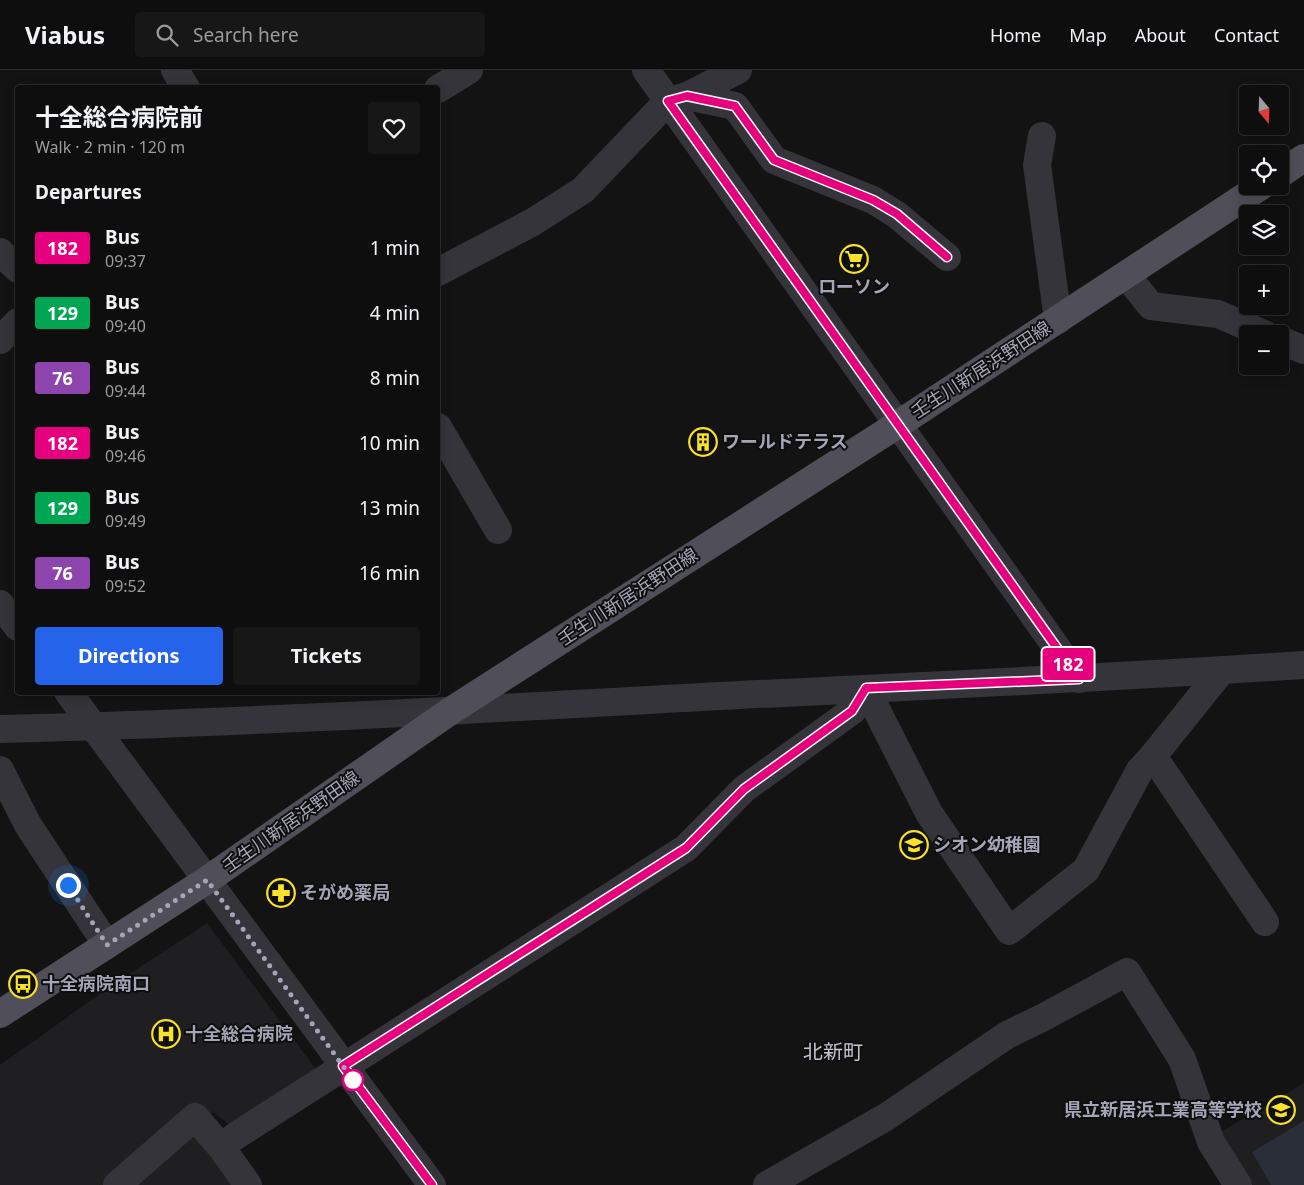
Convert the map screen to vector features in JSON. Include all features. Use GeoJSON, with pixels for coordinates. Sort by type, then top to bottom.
{"type":"FeatureCollection","features":[{"type":"Feature","properties":{"kind":"main road"},"geometry":{"type":"LineString","coordinates":[[1289,168],[1304,158]]}},
{"type":"Feature","properties":{"kind":"main road","name":"壬生川新居浜野田線"},"geometry":{"type":"LineString","coordinates":[[0,1014],[207,880],[452,710],[897,425],[1247,195]]}},
{"type":"Feature","properties":{"kind":"street"},"geometry":{"type":"LineString","coordinates":[[175,70],[184,85]]}},
{"type":"Feature","properties":{"kind":"street"},"geometry":{"type":"LineString","coordinates":[[438,81],[469,70]]}},
{"type":"Feature","properties":{"kind":"street"},"geometry":{"type":"LineString","coordinates":[[646,70],[677,98],[897,425],[1079,679]]}},
{"type":"Feature","properties":{"kind":"street"},"geometry":{"type":"LineString","coordinates":[[440,271],[533,222],[583,190],[677,98],[738,70]]}},
{"type":"Feature","properties":{"kind":"street"},"geometry":{"type":"LineString","coordinates":[[677,98],[735,106],[774,160],[873,200],[897,214],[947,257]]}},
{"type":"Feature","properties":{"kind":"street"},"geometry":{"type":"LineString","coordinates":[[1042,136],[1037,165],[1058,320]]}},
{"type":"Feature","properties":{"kind":"street"},"geometry":{"type":"LineString","coordinates":[[0,252],[15,266]]}},
{"type":"Feature","properties":{"kind":"street"},"geometry":{"type":"LineString","coordinates":[[1126,275],[1151,306],[1218,314],[1243,325]]}},
{"type":"Feature","properties":{"kind":"street"},"geometry":{"type":"LineString","coordinates":[[0,340],[15,325]]}},
{"type":"Feature","properties":{"kind":"street"},"geometry":{"type":"LineString","coordinates":[[1289,344],[1304,350]]}},
{"type":"Feature","properties":{"kind":"street"},"geometry":{"type":"LineString","coordinates":[[440,430],[498,530]]}},
{"type":"Feature","properties":{"kind":"street"},"geometry":{"type":"LineString","coordinates":[[0,604],[15,623]]}},
{"type":"Feature","properties":{"kind":"street"},"geometry":{"type":"LineString","coordinates":[[0,729],[452,710],[866,688],[1079,679],[1304,665]]}},
{"type":"Feature","properties":{"kind":"street"},"geometry":{"type":"LineString","coordinates":[[866,688],[929,812],[1009,931],[1086,870],[1140,770],[1154,756],[1222,670]]}},
{"type":"Feature","properties":{"kind":"street"},"geometry":{"type":"LineString","coordinates":[[234,1137],[686,848],[744,789],[852,711],[866,688]]}},
{"type":"Feature","properties":{"kind":"street"},"geometry":{"type":"LineString","coordinates":[[70,695],[432,1185]]}},
{"type":"Feature","properties":{"kind":"street"},"geometry":{"type":"LineString","coordinates":[[1154,756],[1265,922]]}},
{"type":"Feature","properties":{"kind":"street"},"geometry":{"type":"LineString","coordinates":[[0,770],[28,825],[107,945]]}},
{"type":"Feature","properties":{"kind":"street"},"geometry":{"type":"LineString","coordinates":[[767,1185],[886,1117],[1007,1035],[1127,972],[1182,1059],[1211,1142],[1238,1185]]}},
{"type":"Feature","properties":{"kind":"street"},"geometry":{"type":"LineString","coordinates":[[117,1185],[195,1117],[221,1147],[248,1185]]}},
{"type":"Feature","properties":{"kind":"shaded area","name":"十全総合病院"},"geometry":{"type":"Polygon","coordinates":[[[207,923],[321,1076],[235,1129],[213,1112],[204,1118],[257,1185],[0,1185],[0,1065],[114,984],[207,923]]]}},
{"type":"Feature","properties":{"kind":"shaded area","name":"県立新居浜工業高等学校"},"geometry":{"type":"Polygon","coordinates":[[[1304,1083],[1304,1185],[1245,1185],[1214,1136],[1304,1083]]]}},
{"type":"Feature","properties":{"kind":"shaded area"},"geometry":{"type":"Polygon","coordinates":[[[1304,1121],[1304,1185],[1271,1185],[1252,1152],[1304,1121]]]}},
{"type":"Feature","properties":{"kind":"bus line","name":"182"},"geometry":{"type":"LineString","coordinates":[[432,1185],[343,1066],[686,848],[744,789],[852,711],[866,688],[1079,679],[668,101],[687,96],[735,106],[774,160],[873,200],[897,214],[947,257]]}},
{"type":"Feature","properties":{"kind":"place","name":"ローソン"},"geometry":{"type":"Point","coordinates":[854,259]}},
{"type":"Feature","properties":{"kind":"place","name":"ワールドテラス"},"geometry":{"type":"Point","coordinates":[703,442]}},
{"type":"Feature","properties":{"kind":"place","name":"シオン幼稚園"},"geometry":{"type":"Point","coordinates":[914,845]}},
{"type":"Feature","properties":{"kind":"place","name":"そがめ薬局"},"geometry":{"type":"Point","coordinates":[281,893]}},
{"type":"Feature","properties":{"kind":"place","name":"十全病院南口"},"geometry":{"type":"Point","coordinates":[23,984]}},
{"type":"Feature","properties":{"kind":"place","name":"十全総合病院"},"geometry":{"type":"Point","coordinates":[166,1034]}},
{"type":"Feature","properties":{"kind":"place","name":"県立新居浜工業高等学校"},"geometry":{"type":"Point","coordinates":[1281,1110]}},
{"type":"Feature","properties":{"kind":"district","name":"北新町"},"geometry":{"type":"Point","coordinates":[833,1052]}},
{"type":"Feature","properties":{"kind":"route"},"geometry":{"type":"LineString","coordinates":[[68,885],[107,945],[207,880],[353,1080]]}}]}
